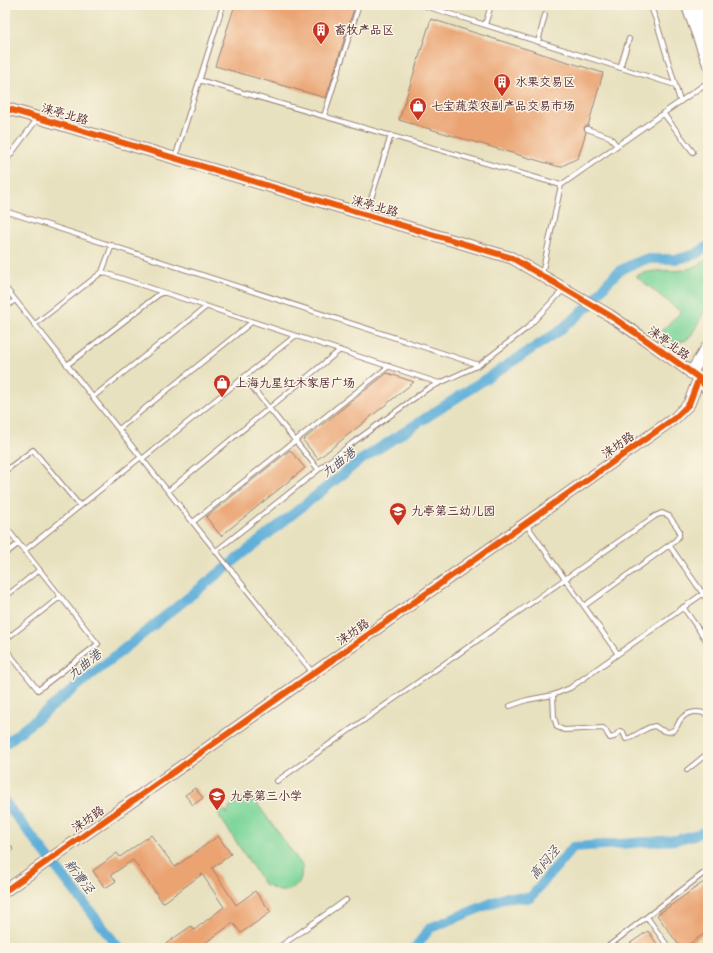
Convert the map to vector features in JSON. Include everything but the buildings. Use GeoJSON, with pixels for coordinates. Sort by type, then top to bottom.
{"type":"FeatureCollection","features":[{"type":"Feature","properties":{"kind":"street"},"geometry":{"type":"LineString","coordinates":[[687,5],[708,63]]}},
{"type":"Feature","properties":{"kind":"street"},"geometry":{"type":"LineString","coordinates":[[697,5],[708,35]]}},
{"type":"Feature","properties":{"kind":"street","name":"涞亭北路"},"geometry":{"type":"LineString","coordinates":[[5,108],[512,258],[609,315],[695,376],[708,390]]}},
{"type":"Feature","properties":{"kind":"street","name":"涞坊路"},"geometry":{"type":"LineString","coordinates":[[5,891],[675,418],[689,404],[695,376],[708,346]]}},
{"type":"Feature","properties":{"kind":"lane"},"geometry":{"type":"LineString","coordinates":[[175,158],[223,5]]}},
{"type":"Feature","properties":{"kind":"lane"},"geometry":{"type":"LineString","coordinates":[[324,116],[359,5]]}},
{"type":"Feature","properties":{"kind":"lane"},"geometry":{"type":"LineString","coordinates":[[422,5],[675,85]]}},
{"type":"Feature","properties":{"kind":"lane"},"geometry":{"type":"LineString","coordinates":[[437,10],[439,5]]}},
{"type":"Feature","properties":{"kind":"lane"},"geometry":{"type":"LineString","coordinates":[[485,25],[491,5]]}},
{"type":"Feature","properties":{"kind":"lane"},"geometry":{"type":"LineString","coordinates":[[650,5],[656,20],[680,101]]}},
{"type":"Feature","properties":{"kind":"lane"},"geometry":{"type":"LineString","coordinates":[[538,42],[545,15]]}},
{"type":"Feature","properties":{"kind":"lane"},"geometry":{"type":"LineString","coordinates":[[620,68],[629,39]]}},
{"type":"Feature","properties":{"kind":"lane"},"geometry":{"type":"LineString","coordinates":[[199,80],[561,185]]}},
{"type":"Feature","properties":{"kind":"lane"},"geometry":{"type":"LineString","coordinates":[[542,275],[561,185],[708,82]]}},
{"type":"Feature","properties":{"kind":"lane"},"geometry":{"type":"LineString","coordinates":[[663,113],[693,152]]}},
{"type":"Feature","properties":{"kind":"lane"},"geometry":{"type":"LineString","coordinates":[[5,162],[38,118]]}},
{"type":"Feature","properties":{"kind":"lane"},"geometry":{"type":"LineString","coordinates":[[587,129],[610,137],[617,146]]}},
{"type":"Feature","properties":{"kind":"lane"},"geometry":{"type":"LineString","coordinates":[[366,215],[391,135]]}},
{"type":"Feature","properties":{"kind":"lane"},"geometry":{"type":"LineString","coordinates":[[5,211],[479,365]]}},
{"type":"Feature","properties":{"kind":"lane"},"geometry":{"type":"LineString","coordinates":[[35,324],[102,272],[112,246]]}},
{"type":"Feature","properties":{"kind":"lane"},"geometry":{"type":"LineString","coordinates":[[102,272],[439,383]]}},
{"type":"Feature","properties":{"kind":"lane"},"geometry":{"type":"LineString","coordinates":[[5,287],[313,674]]}},
{"type":"Feature","properties":{"kind":"lane"},"geometry":{"type":"LineString","coordinates":[[217,552],[318,469],[427,389],[479,365],[527,328],[564,289]]}},
{"type":"Feature","properties":{"kind":"lane"},"geometry":{"type":"LineString","coordinates":[[67,365],[162,292]]}},
{"type":"Feature","properties":{"kind":"lane"},"geometry":{"type":"LineString","coordinates":[[5,308],[15,300]]}},
{"type":"Feature","properties":{"kind":"lane"},"geometry":{"type":"LineString","coordinates":[[93,397],[206,307]]}},
{"type":"Feature","properties":{"kind":"lane"},"geometry":{"type":"LineString","coordinates":[[119,429],[252,322]]}},
{"type":"Feature","properties":{"kind":"lane"},"geometry":{"type":"LineString","coordinates":[[24,551],[295,336]]}},
{"type":"Feature","properties":{"kind":"lane"},"geometry":{"type":"LineString","coordinates":[[168,491],[340,350]]}},
{"type":"Feature","properties":{"kind":"lane"},"geometry":{"type":"LineString","coordinates":[[193,522],[389,366]]}},
{"type":"Feature","properties":{"kind":"lane"},"geometry":{"type":"LineString","coordinates":[[244,377],[318,469]]}},
{"type":"Feature","properties":{"kind":"lane"},"geometry":{"type":"LineString","coordinates":[[5,471],[33,450],[80,506]]}},
{"type":"Feature","properties":{"kind":"lane"},"geometry":{"type":"LineString","coordinates":[[277,781],[655,516],[662,513],[669,516],[679,530],[679,536],[669,545],[584,606]]}},
{"type":"Feature","properties":{"kind":"lane"},"geometry":{"type":"LineString","coordinates":[[526,524],[618,654]]}},
{"type":"Feature","properties":{"kind":"lane"},"geometry":{"type":"LineString","coordinates":[[5,526],[98,644],[38,690],[5,648]]}},
{"type":"Feature","properties":{"kind":"lane"},"geometry":{"type":"LineString","coordinates":[[5,554],[18,544]]}},
{"type":"Feature","properties":{"kind":"lane"},"geometry":{"type":"LineString","coordinates":[[669,545],[708,601]]}},
{"type":"Feature","properties":{"kind":"lane"},"geometry":{"type":"LineString","coordinates":[[5,597],[39,570]]}},
{"type":"Feature","properties":{"kind":"lane"},"geometry":{"type":"LineString","coordinates":[[510,706],[527,700],[553,695],[570,688],[708,590]]}},
{"type":"Feature","properties":{"kind":"lane"},"geometry":{"type":"LineString","coordinates":[[5,640],[60,597]]}},
{"type":"Feature","properties":{"kind":"lane"},"geometry":{"type":"LineString","coordinates":[[683,607],[708,643]]}},
{"type":"Feature","properties":{"kind":"lane"},"geometry":{"type":"LineString","coordinates":[[553,695],[554,718],[557,727],[564,730],[602,728],[606,731],[610,738],[614,737],[620,731],[623,732],[626,739],[630,738],[649,726],[655,726],[666,732],[672,731],[676,728],[682,717],[687,713],[705,713],[708,716]]}},
{"type":"Feature","properties":{"kind":"lane"},"geometry":{"type":"LineString","coordinates":[[687,770],[708,753]]}},
{"type":"Feature","properties":{"kind":"lane"},"geometry":{"type":"LineString","coordinates":[[5,843],[10,849],[5,853]]}},
{"type":"Feature","properties":{"kind":"lane"},"geometry":{"type":"LineString","coordinates":[[606,948],[708,870]]}},
{"type":"Feature","properties":{"kind":"lane"},"geometry":{"type":"LineString","coordinates":[[278,948],[346,900]]}},
{"type":"Feature","properties":{"kind":"lane"},"geometry":{"type":"LineString","coordinates":[[647,916],[669,948]]}},
{"type":"Feature","properties":{"kind":"lane"},"geometry":{"type":"LineString","coordinates":[[702,948],[708,944]]}},
{"type":"Feature","properties":{"kind":"green space"},"geometry":{"type":"Polygon","coordinates":[[[708,258],[708,305],[691,336],[686,340],[673,342],[656,336],[681,312],[636,276],[655,271],[681,270],[690,268],[699,265],[708,258]]]}},
{"type":"Feature","properties":{"kind":"green space"},"geometry":{"type":"Polygon","coordinates":[[[245,799],[256,802],[304,868],[301,870],[299,882],[290,890],[279,891],[268,885],[266,887],[218,814],[225,810],[227,814],[233,803],[245,799]]]}},
{"type":"Feature","properties":{"kind":"waterway","name":"九曲港"},"geometry":{"type":"LineString","coordinates":[[5,744],[358,462],[558,332],[590,305],[607,283],[619,271],[646,259],[678,259],[696,254],[708,246]]}},
{"type":"Feature","properties":{"kind":"waterway","name":"新漕泾"},"geometry":{"type":"LineString","coordinates":[[5,802],[119,948]]}},
{"type":"Feature","properties":{"kind":"waterway","name":"高闷泾"},"geometry":{"type":"LineString","coordinates":[[415,948],[430,928],[507,897],[530,898],[573,847],[676,840],[708,831]]}},
{"type":"Feature","properties":{"kind":"cycle path"},"geometry":{"type":"LineString","coordinates":[[5,108],[512,258],[609,315],[699,378],[708,390]]}},
{"type":"Feature","properties":{"kind":"cycle path"},"geometry":{"type":"LineString","coordinates":[[5,891],[675,418],[689,404],[699,378]]}},
{"type":"Feature","properties":{"kind":"place","name":"畜牧产品区"},"geometry":{"type":"Point","coordinates":[321,45]}},
{"type":"Feature","properties":{"kind":"place","name":"水果交易区"},"geometry":{"type":"Point","coordinates":[502,97]}},
{"type":"Feature","properties":{"kind":"place","name":"七宝蔬菜农副产品交易市场"},"geometry":{"type":"Point","coordinates":[418,121]}},
{"type":"Feature","properties":{"kind":"place","name":"上海九星红木家居广场"},"geometry":{"type":"Point","coordinates":[222,398]}},
{"type":"Feature","properties":{"kind":"place","name":"九亭第三幼儿园"},"geometry":{"type":"Point","coordinates":[398,526]}},
{"type":"Feature","properties":{"kind":"place","name":"九亭第三小学"},"geometry":{"type":"Point","coordinates":[217,811]}}]}
